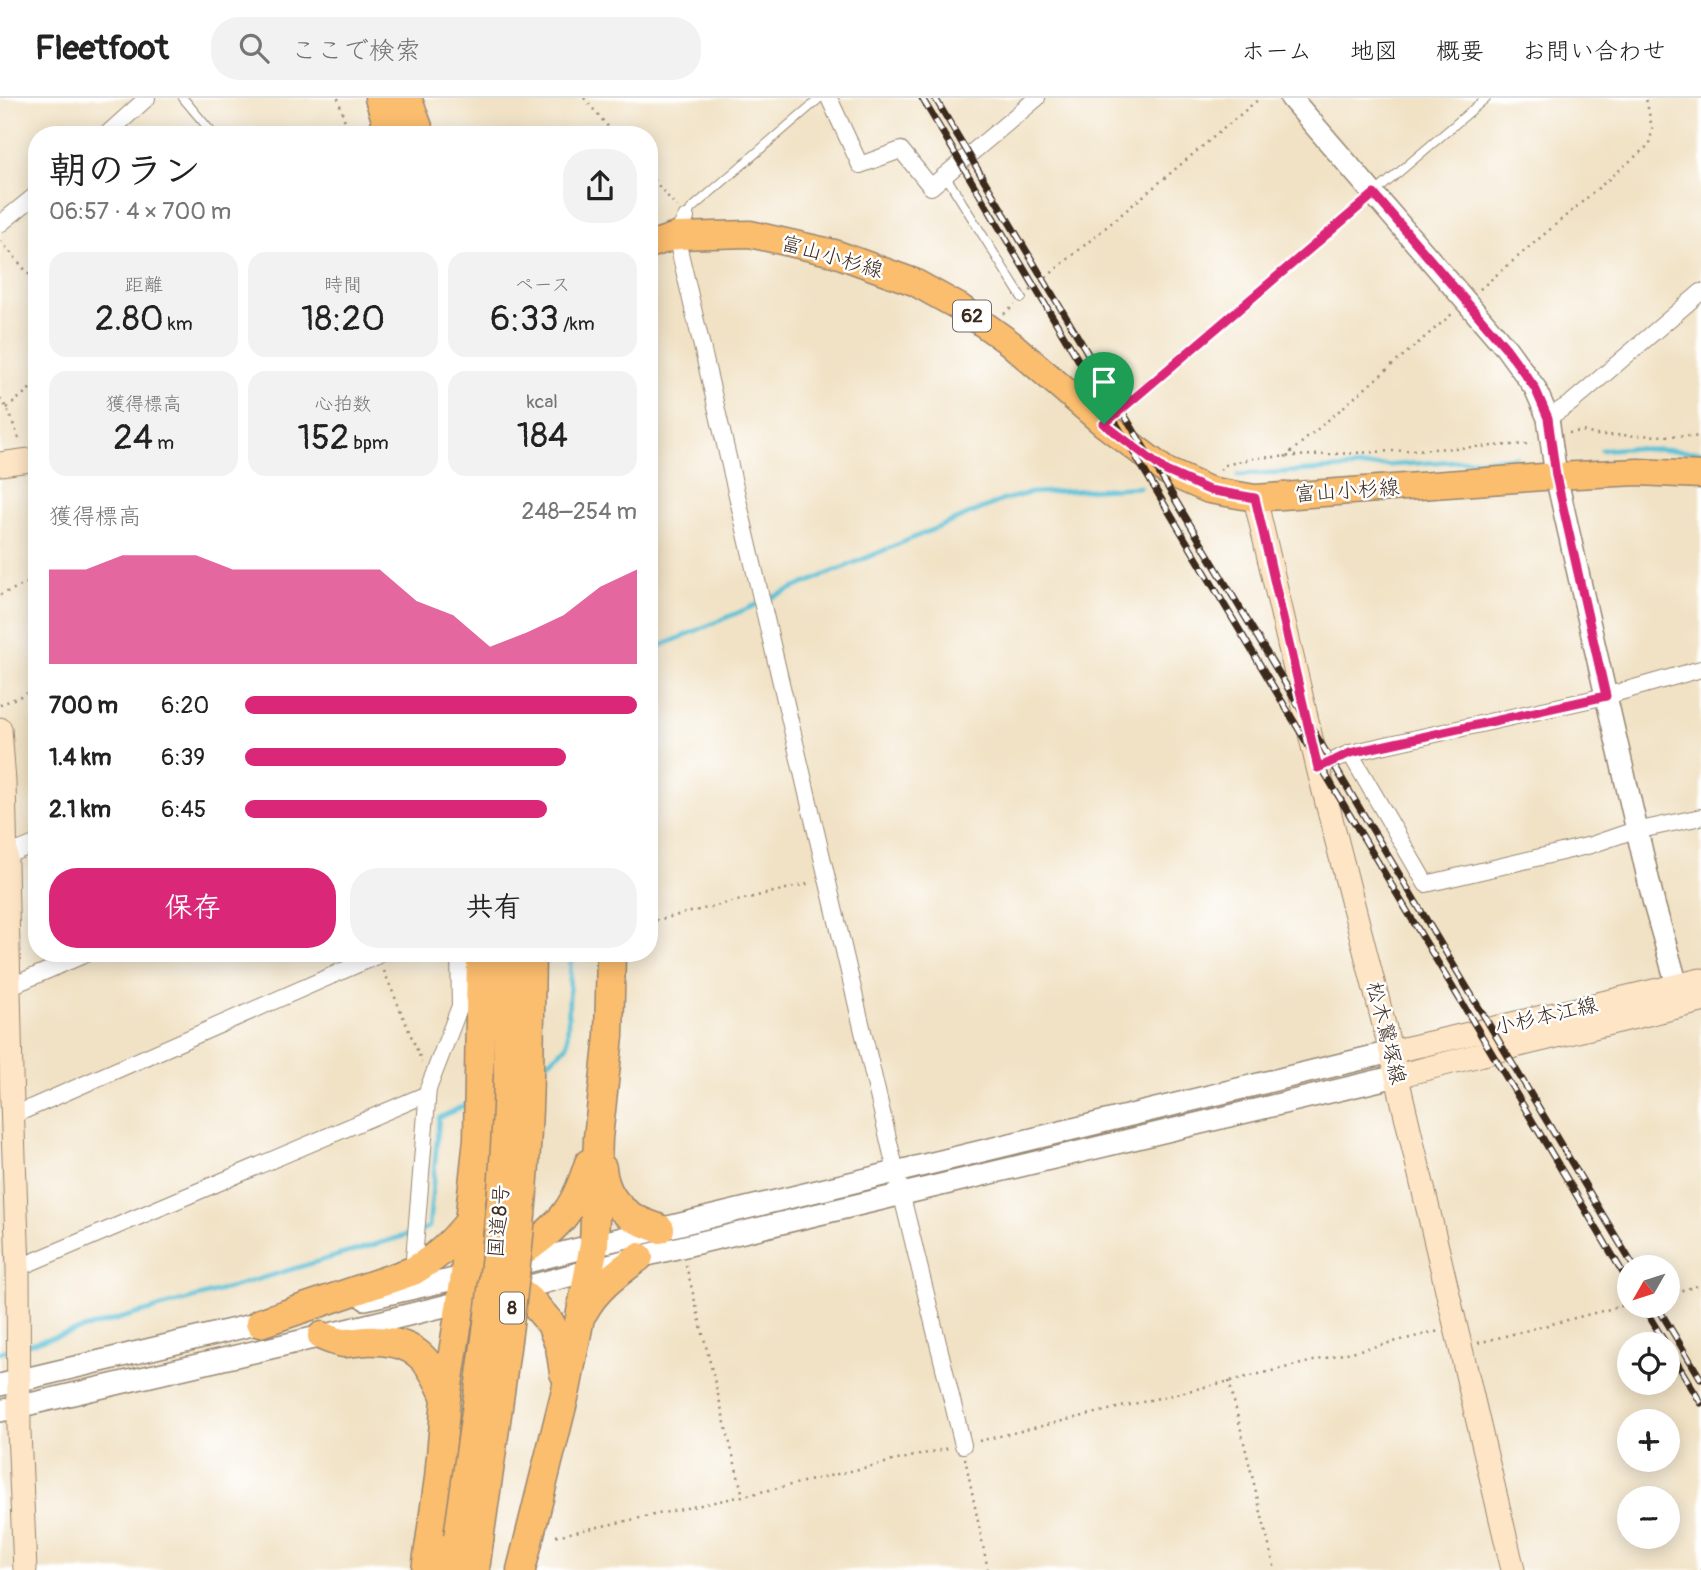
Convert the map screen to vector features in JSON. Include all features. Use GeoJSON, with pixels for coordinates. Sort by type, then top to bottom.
{"type":"FeatureCollection","features":[{"type":"Feature","properties":{"kind":"highway"},"geometry":{"type":"LineString","coordinates":[[379,98],[388,126]]}},
{"type":"Feature","properties":{"kind":"highway"},"geometry":{"type":"LineString","coordinates":[[407,98],[418,126]]}},
{"type":"Feature","properties":{"kind":"highway"},"geometry":{"type":"LineString","coordinates":[[426,1570],[478,1139],[481,962]]}},
{"type":"Feature","properties":{"kind":"highway","name":"国道8号"},"geometry":{"type":"LineString","coordinates":[[506,962],[519,1074]]}},
{"type":"Feature","properties":{"kind":"highway","name":"国道8号"},"geometry":{"type":"LineString","coordinates":[[475,1570],[468,1538],[506,1138],[519,1074],[530,962]]}},
{"type":"Feature","properties":{"kind":"highway"},"geometry":{"type":"LineString","coordinates":[[521,1570],[566,1390],[591,1258],[598,1138],[609,1036],[611,962]]}},
{"type":"Feature","properties":{"kind":"highway"},"geometry":{"type":"LineString","coordinates":[[598,1138],[604,1184],[614,1202],[633,1218],[660,1229]]}},
{"type":"Feature","properties":{"kind":"highway"},"geometry":{"type":"LineString","coordinates":[[499,1269],[538,1240],[565,1215],[579,1192],[598,1138]]}},
{"type":"Feature","properties":{"kind":"highway"},"geometry":{"type":"LineString","coordinates":[[260,1323],[413,1271],[443,1251],[469,1222]]}},
{"type":"Feature","properties":{"kind":"highway"},"geometry":{"type":"LineString","coordinates":[[579,1320],[598,1290],[639,1257]]}},
{"type":"Feature","properties":{"kind":"highway"},"geometry":{"type":"LineString","coordinates":[[462,1289],[517,1290],[534,1304],[551,1324],[560,1348],[566,1390]]}},
{"type":"Feature","properties":{"kind":"highway"},"geometry":{"type":"LineString","coordinates":[[322,1336],[340,1343],[399,1343],[420,1354],[436,1374],[446,1398]]}},
{"type":"Feature","properties":{"kind":"highway","name":"国道8号"},"geometry":{"type":"LineString","coordinates":[[453,1570],[468,1538]]}},
{"type":"Feature","properties":{"kind":"main road","name":"富山小杉線"},"geometry":{"type":"LineString","coordinates":[[658,240],[681,227],[750,234],[834,253],[914,282],[961,308],[1010,343],[1104,424],[1166,471],[1209,490],[1255,498],[1556,476],[1637,472],[1701,475]]}},
{"type":"Feature","properties":{"kind":"main road"},"geometry":{"type":"LineString","coordinates":[[0,464],[28,460]]}},
{"type":"Feature","properties":{"kind":"main road","name":"松木鷲塚線"},"geometry":{"type":"LineString","coordinates":[[1255,498],[1318,768],[1397,1076],[1513,1570]]}},
{"type":"Feature","properties":{"kind":"main road"},"geometry":{"type":"LineString","coordinates":[[0,729],[5,856],[4,928],[9,986],[5,1074],[14,1115],[18,1268],[10,1409],[25,1570]]}},
{"type":"Feature","properties":{"kind":"main road","name":"小杉本江線"},"geometry":{"type":"LineString","coordinates":[[1391,1052],[1701,980]]}},
{"type":"Feature","properties":{"kind":"main road","name":"小杉本江線"},"geometry":{"type":"LineString","coordinates":[[1397,1076],[1701,1001]]}},
{"type":"Feature","properties":{"kind":"street"},"geometry":{"type":"LineString","coordinates":[[116,126],[147,98]]}},
{"type":"Feature","properties":{"kind":"street"},"geometry":{"type":"LineString","coordinates":[[829,98],[860,165],[901,150],[931,187],[1037,98]]}},
{"type":"Feature","properties":{"kind":"street"},"geometry":{"type":"LineString","coordinates":[[1291,98],[1506,348],[1535,388],[1550,432],[1556,476],[1606,696],[1654,904],[1677,985]]}},
{"type":"Feature","properties":{"kind":"street"},"geometry":{"type":"LineString","coordinates":[[0,224],[28,201]]}},
{"type":"Feature","properties":{"kind":"street"},"geometry":{"type":"LineString","coordinates":[[681,227],[827,877],[963,1445]]}},
{"type":"Feature","properties":{"kind":"street"},"geometry":{"type":"LineString","coordinates":[[1550,432],[1571,403],[1701,292]]}},
{"type":"Feature","properties":{"kind":"street"},"geometry":{"type":"LineString","coordinates":[[1318,768],[1350,753],[1606,696],[1701,669]]}},
{"type":"Feature","properties":{"kind":"street"},"geometry":{"type":"LineString","coordinates":[[1350,753],[1426,884],[1591,845],[1626,833],[1701,817]]}},
{"type":"Feature","properties":{"kind":"street"},"geometry":{"type":"LineString","coordinates":[[5,856],[28,846]]}},
{"type":"Feature","properties":{"kind":"street"},"geometry":{"type":"LineString","coordinates":[[9,986],[67,962]]}},
{"type":"Feature","properties":{"kind":"street"},"geometry":{"type":"LineString","coordinates":[[14,1115],[363,962]]}},
{"type":"Feature","properties":{"kind":"street"},"geometry":{"type":"LineString","coordinates":[[413,1271],[429,1087],[460,1006],[459,962]]}},
{"type":"Feature","properties":{"kind":"street"},"geometry":{"type":"LineString","coordinates":[[517,1290],[660,1229],[1391,1052]]}},
{"type":"Feature","properties":{"kind":"street"},"geometry":{"type":"LineString","coordinates":[[10,1409],[322,1336],[462,1289],[499,1269],[591,1258],[639,1257],[1397,1076]]}},
{"type":"Feature","properties":{"kind":"street"},"geometry":{"type":"LineString","coordinates":[[18,1268],[429,1087]]}},
{"type":"Feature","properties":{"kind":"street"},"geometry":{"type":"LineString","coordinates":[[10,1383],[260,1323],[462,1289]]}},
{"type":"Feature","properties":{"kind":"lane"},"geometry":{"type":"LineString","coordinates":[[183,98],[206,126]]}},
{"type":"Feature","properties":{"kind":"lane"},"geometry":{"type":"LineString","coordinates":[[681,227],[691,209],[820,98]]}},
{"type":"Feature","properties":{"kind":"lane"},"geometry":{"type":"LineString","coordinates":[[1104,424],[1486,98]]}},
{"type":"Feature","properties":{"kind":"lane"},"geometry":{"type":"LineString","coordinates":[[945,175],[1022,298]]}},
{"type":"Feature","properties":{"kind":"path"},"geometry":{"type":"LineString","coordinates":[[338,98],[347,126]]}},
{"type":"Feature","properties":{"kind":"path"},"geometry":{"type":"LineString","coordinates":[[584,98],[607,126]]}},
{"type":"Feature","properties":{"kind":"path"},"geometry":{"type":"LineString","coordinates":[[587,102],[592,98]]}},
{"type":"Feature","properties":{"kind":"path"},"geometry":{"type":"LineString","coordinates":[[988,328],[1259,98]]}},
{"type":"Feature","properties":{"kind":"path"},"geometry":{"type":"LineString","coordinates":[[1285,457],[1650,144],[1652,128],[1646,98]]}},
{"type":"Feature","properties":{"kind":"path"},"geometry":{"type":"LineString","coordinates":[[341,126],[346,122]]}},
{"type":"Feature","properties":{"kind":"path"},"geometry":{"type":"LineString","coordinates":[[658,190],[681,227]]}},
{"type":"Feature","properties":{"kind":"path"},"geometry":{"type":"LineString","coordinates":[[0,240],[28,273]]}},
{"type":"Feature","properties":{"kind":"path"},"geometry":{"type":"LineString","coordinates":[[7,408],[28,390]]}},
{"type":"Feature","properties":{"kind":"path"},"geometry":{"type":"LineString","coordinates":[[0,399],[28,452]]}},
{"type":"Feature","properties":{"kind":"path"},"geometry":{"type":"LineString","coordinates":[[1203,488],[1225,465],[1255,458],[1550,432],[1581,431],[1596,435],[1701,438]]}},
{"type":"Feature","properties":{"kind":"path"},"geometry":{"type":"LineString","coordinates":[[0,595],[28,583]]}},
{"type":"Feature","properties":{"kind":"path"},"geometry":{"type":"LineString","coordinates":[[0,705],[28,693]]}},
{"type":"Feature","properties":{"kind":"path"},"geometry":{"type":"LineString","coordinates":[[658,920],[808,885],[827,877]]}},
{"type":"Feature","properties":{"kind":"path"},"geometry":{"type":"LineString","coordinates":[[382,962],[429,1087]]}},
{"type":"Feature","properties":{"kind":"path"},"geometry":{"type":"LineString","coordinates":[[681,1247],[743,1496]]}},
{"type":"Feature","properties":{"kind":"path"},"geometry":{"type":"LineString","coordinates":[[1680,1291],[1701,1285]]}},
{"type":"Feature","properties":{"kind":"path"},"geometry":{"type":"LineString","coordinates":[[556,1536],[963,1445],[1455,1327],[1478,1343],[1617,1307]]}},
{"type":"Feature","properties":{"kind":"path"},"geometry":{"type":"LineString","coordinates":[[1229,1381],[1275,1570]]}},
{"type":"Feature","properties":{"kind":"path"},"geometry":{"type":"LineString","coordinates":[[969,1477],[988,1570]]}},
{"type":"Feature","properties":{"kind":"waterway"},"geometry":{"type":"LineString","coordinates":[[1601,450],[1628,448],[1701,452]]}},
{"type":"Feature","properties":{"kind":"waterway"},"geometry":{"type":"LineString","coordinates":[[1238,475],[1516,457]]}},
{"type":"Feature","properties":{"kind":"waterway"},"geometry":{"type":"LineString","coordinates":[[766,600],[1003,500],[1030,493],[1140,487]]}},
{"type":"Feature","properties":{"kind":"waterway"},"geometry":{"type":"LineString","coordinates":[[658,647],[758,604]]}},
{"type":"Feature","properties":{"kind":"waterway"},"geometry":{"type":"LineString","coordinates":[[538,1068],[567,1045],[571,962]]}},
{"type":"Feature","properties":{"kind":"waterway"},"geometry":{"type":"LineString","coordinates":[[422,1230],[429,1227],[439,1118],[467,1104]]}},
{"type":"Feature","properties":{"kind":"waterway"},"geometry":{"type":"LineString","coordinates":[[25,1345],[414,1233]]}},
{"type":"Feature","properties":{"kind":"waterway"},"geometry":{"type":"LineString","coordinates":[[0,1352],[10,1349]]}},
{"type":"Feature","properties":{"kind":"railway"},"geometry":{"type":"LineString","coordinates":[[922,98],[1617,1263]]}},
{"type":"Feature","properties":{"kind":"railway"},"geometry":{"type":"LineString","coordinates":[[935,98],[1627,1255]]}},
{"type":"Feature","properties":{"kind":"railway"},"geometry":{"type":"LineString","coordinates":[[1650,1318],[1659,1332]]}},
{"type":"Feature","properties":{"kind":"railway"},"geometry":{"type":"LineString","coordinates":[[1664,1318],[1701,1379]]}},
{"type":"Feature","properties":{"kind":"railway"},"geometry":{"type":"LineString","coordinates":[[1680,1368],[1701,1403]]}},
{"type":"Feature","properties":{"kind":"route"},"geometry":{"type":"LineString","coordinates":[[1374,194],[1506,348],[1535,388],[1548,418],[1556,476],[1606,696],[1350,753],[1318,768],[1255,498],[1209,490],[1166,471],[1104,424],[1374,194]]}}]}
